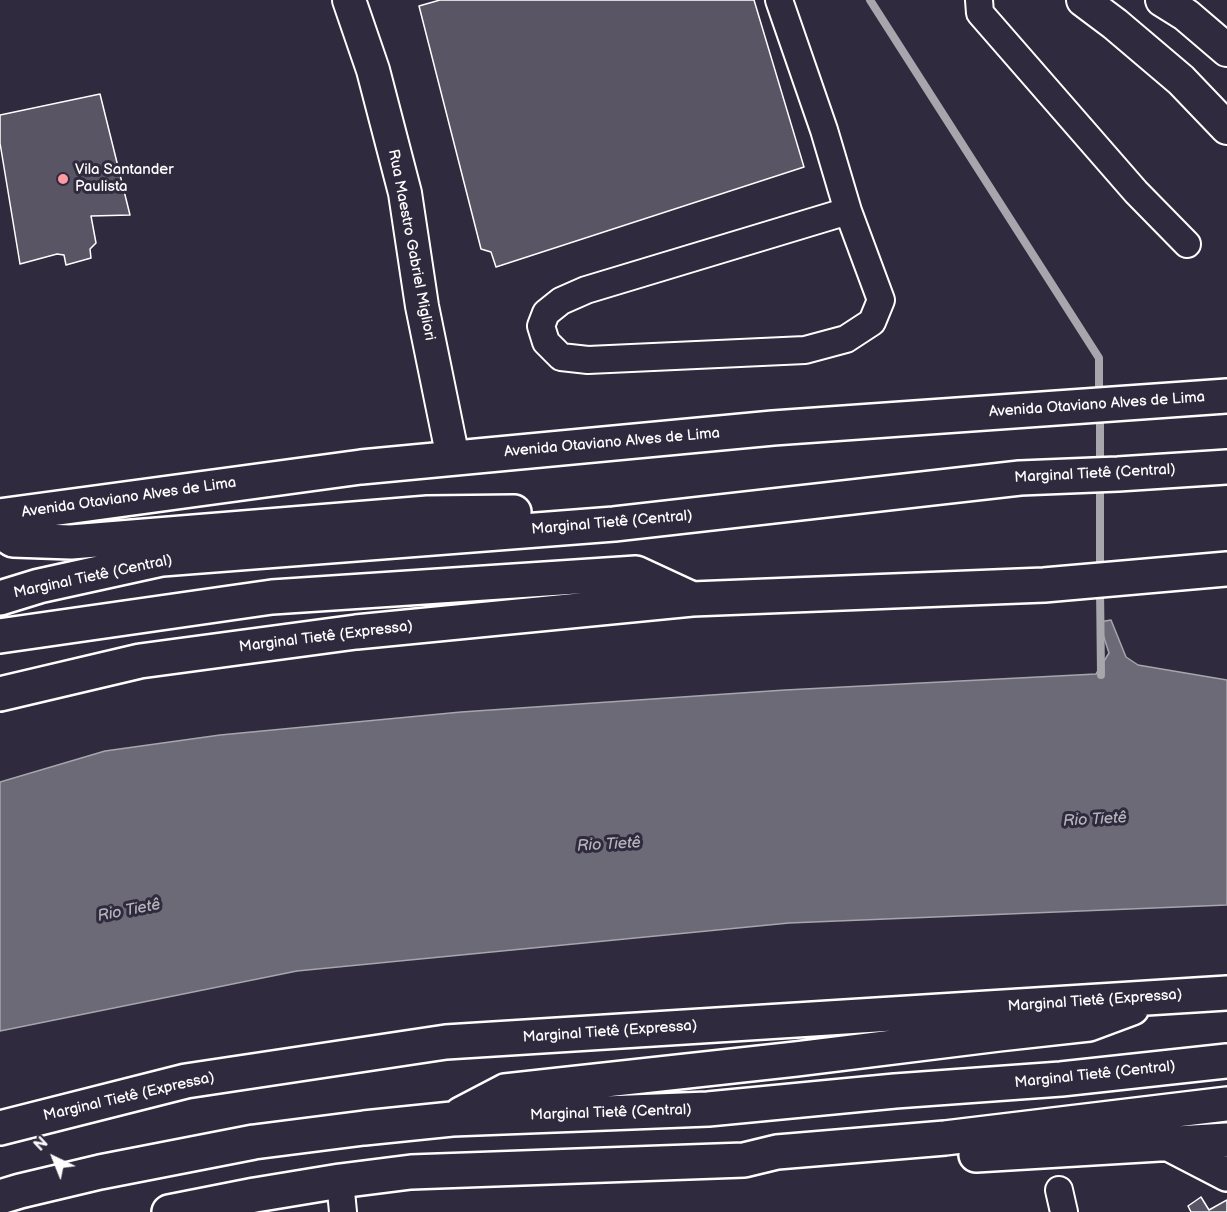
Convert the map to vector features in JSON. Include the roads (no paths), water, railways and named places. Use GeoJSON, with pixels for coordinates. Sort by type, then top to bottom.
{"type":"FeatureCollection","features":[{"type":"Feature","properties":{"kind":"highway","name":"Avenida Otaviano Alves de Lima"},"geometry":{"type":"LineString","coordinates":[[0,516],[361,467],[453,458],[773,428],[1227,396]]}},
{"type":"Feature","properties":{"kind":"highway","name":"Marginal Tietê (Central)"},"geometry":{"type":"LineString","coordinates":[[0,598],[39,586],[162,560],[614,524],[1020,478],[1227,467]]}},
{"type":"Feature","properties":{"kind":"highway"},"geometry":{"type":"LineString","coordinates":[[0,532],[13,540],[71,542],[428,513],[592,512],[614,524]]}},
{"type":"Feature","properties":{"kind":"highway"},"geometry":{"type":"LineString","coordinates":[[0,636],[272,597],[636,573],[692,599],[1044,585],[1227,569]]}},
{"type":"Feature","properties":{"kind":"highway","name":"Marginal Tietê (Expressa)"},"geometry":{"type":"LineString","coordinates":[[0,694],[152,660],[356,632],[692,599]]}},
{"type":"Feature","properties":{"kind":"highway","name":"Marginal Tietê (Expressa)"},"geometry":{"type":"LineString","coordinates":[[0,1128],[186,1081],[446,1042],[1227,993]]}},
{"type":"Feature","properties":{"kind":"highway"},"geometry":{"type":"LineString","coordinates":[[452,1119],[505,1091],[785,1061],[1089,1024],[1161,996]]}},
{"type":"Feature","properties":{"kind":"highway","name":"Marginal Tietê (Central)"},"geometry":{"type":"LineString","coordinates":[[0,1197],[100,1172],[254,1142],[452,1119],[708,1109],[896,1091],[1061,1080],[1227,1061]]}},
{"type":"Feature","properties":{"kind":"highway"},"geometry":{"type":"LineString","coordinates":[[169,1212],[255,1195],[341,1197],[411,1172],[744,1160],[777,1152],[945,1138],[1227,1104]]}},
{"type":"Feature","properties":{"kind":"highway"},"geometry":{"type":"LineString","coordinates":[[744,1160],[779,1166],[804,1165],[1227,1140]]}},
{"type":"Feature","properties":{"kind":"highway"},"geometry":{"type":"LineString","coordinates":[[1169,1144],[1227,1174]]}},
{"type":"Feature","properties":{"kind":"main road","name":"Rua Maestro Gabriel Migliori"},"geometry":{"type":"LineString","coordinates":[[349,0],[374,70],[405,193],[422,306],[453,458]]}},
{"type":"Feature","properties":{"kind":"main road"},"geometry":{"type":"LineString","coordinates":[[1083,0],[1181,80],[1227,128]]}},
{"type":"Feature","properties":{"kind":"main road"},"geometry":{"type":"LineString","coordinates":[[1172,5],[1227,50]]}},
{"type":"Feature","properties":{"kind":"lane"},"geometry":{"type":"LineString","coordinates":[[779,0],[824,130],[848,211],[881,300],[872,322],[846,339],[805,350],[588,360],[561,357],[546,342],[541,326],[546,313],[561,301],[586,290],[848,211]]}},
{"type":"Feature","properties":{"kind":"lane"},"geometry":{"type":"LineString","coordinates":[[978,0],[980,13],[1136,192],[1187,244]]}},
{"type":"Feature","properties":{"kind":"water","name":"Rio Tietê"},"geometry":{"type":"Polygon","coordinates":[[[1111,620],[1126,657],[1138,665],[1227,680],[1227,905],[789,923],[297,971],[0,1031],[0,782],[105,751],[220,735],[461,712],[785,690],[1096,674],[1109,653],[1099,622],[1111,620]]]}},
{"type":"Feature","properties":{"kind":"waterway"},"geometry":{"type":"LineString","coordinates":[[870,0],[1099,358],[1099,396]]}},
{"type":"Feature","properties":{"kind":"waterway"},"geometry":{"type":"LineString","coordinates":[[1100,411],[1100,468]]}},
{"type":"Feature","properties":{"kind":"waterway"},"geometry":{"type":"LineString","coordinates":[[1100,483],[1100,573]]}},
{"type":"Feature","properties":{"kind":"waterway"},"geometry":{"type":"LineString","coordinates":[[1100,588],[1101,675]]}},
{"type":"Feature","properties":{"kind":"place","name":"Vila Santander Paulista"},"geometry":{"type":"Point","coordinates":[63,179]}}]}
